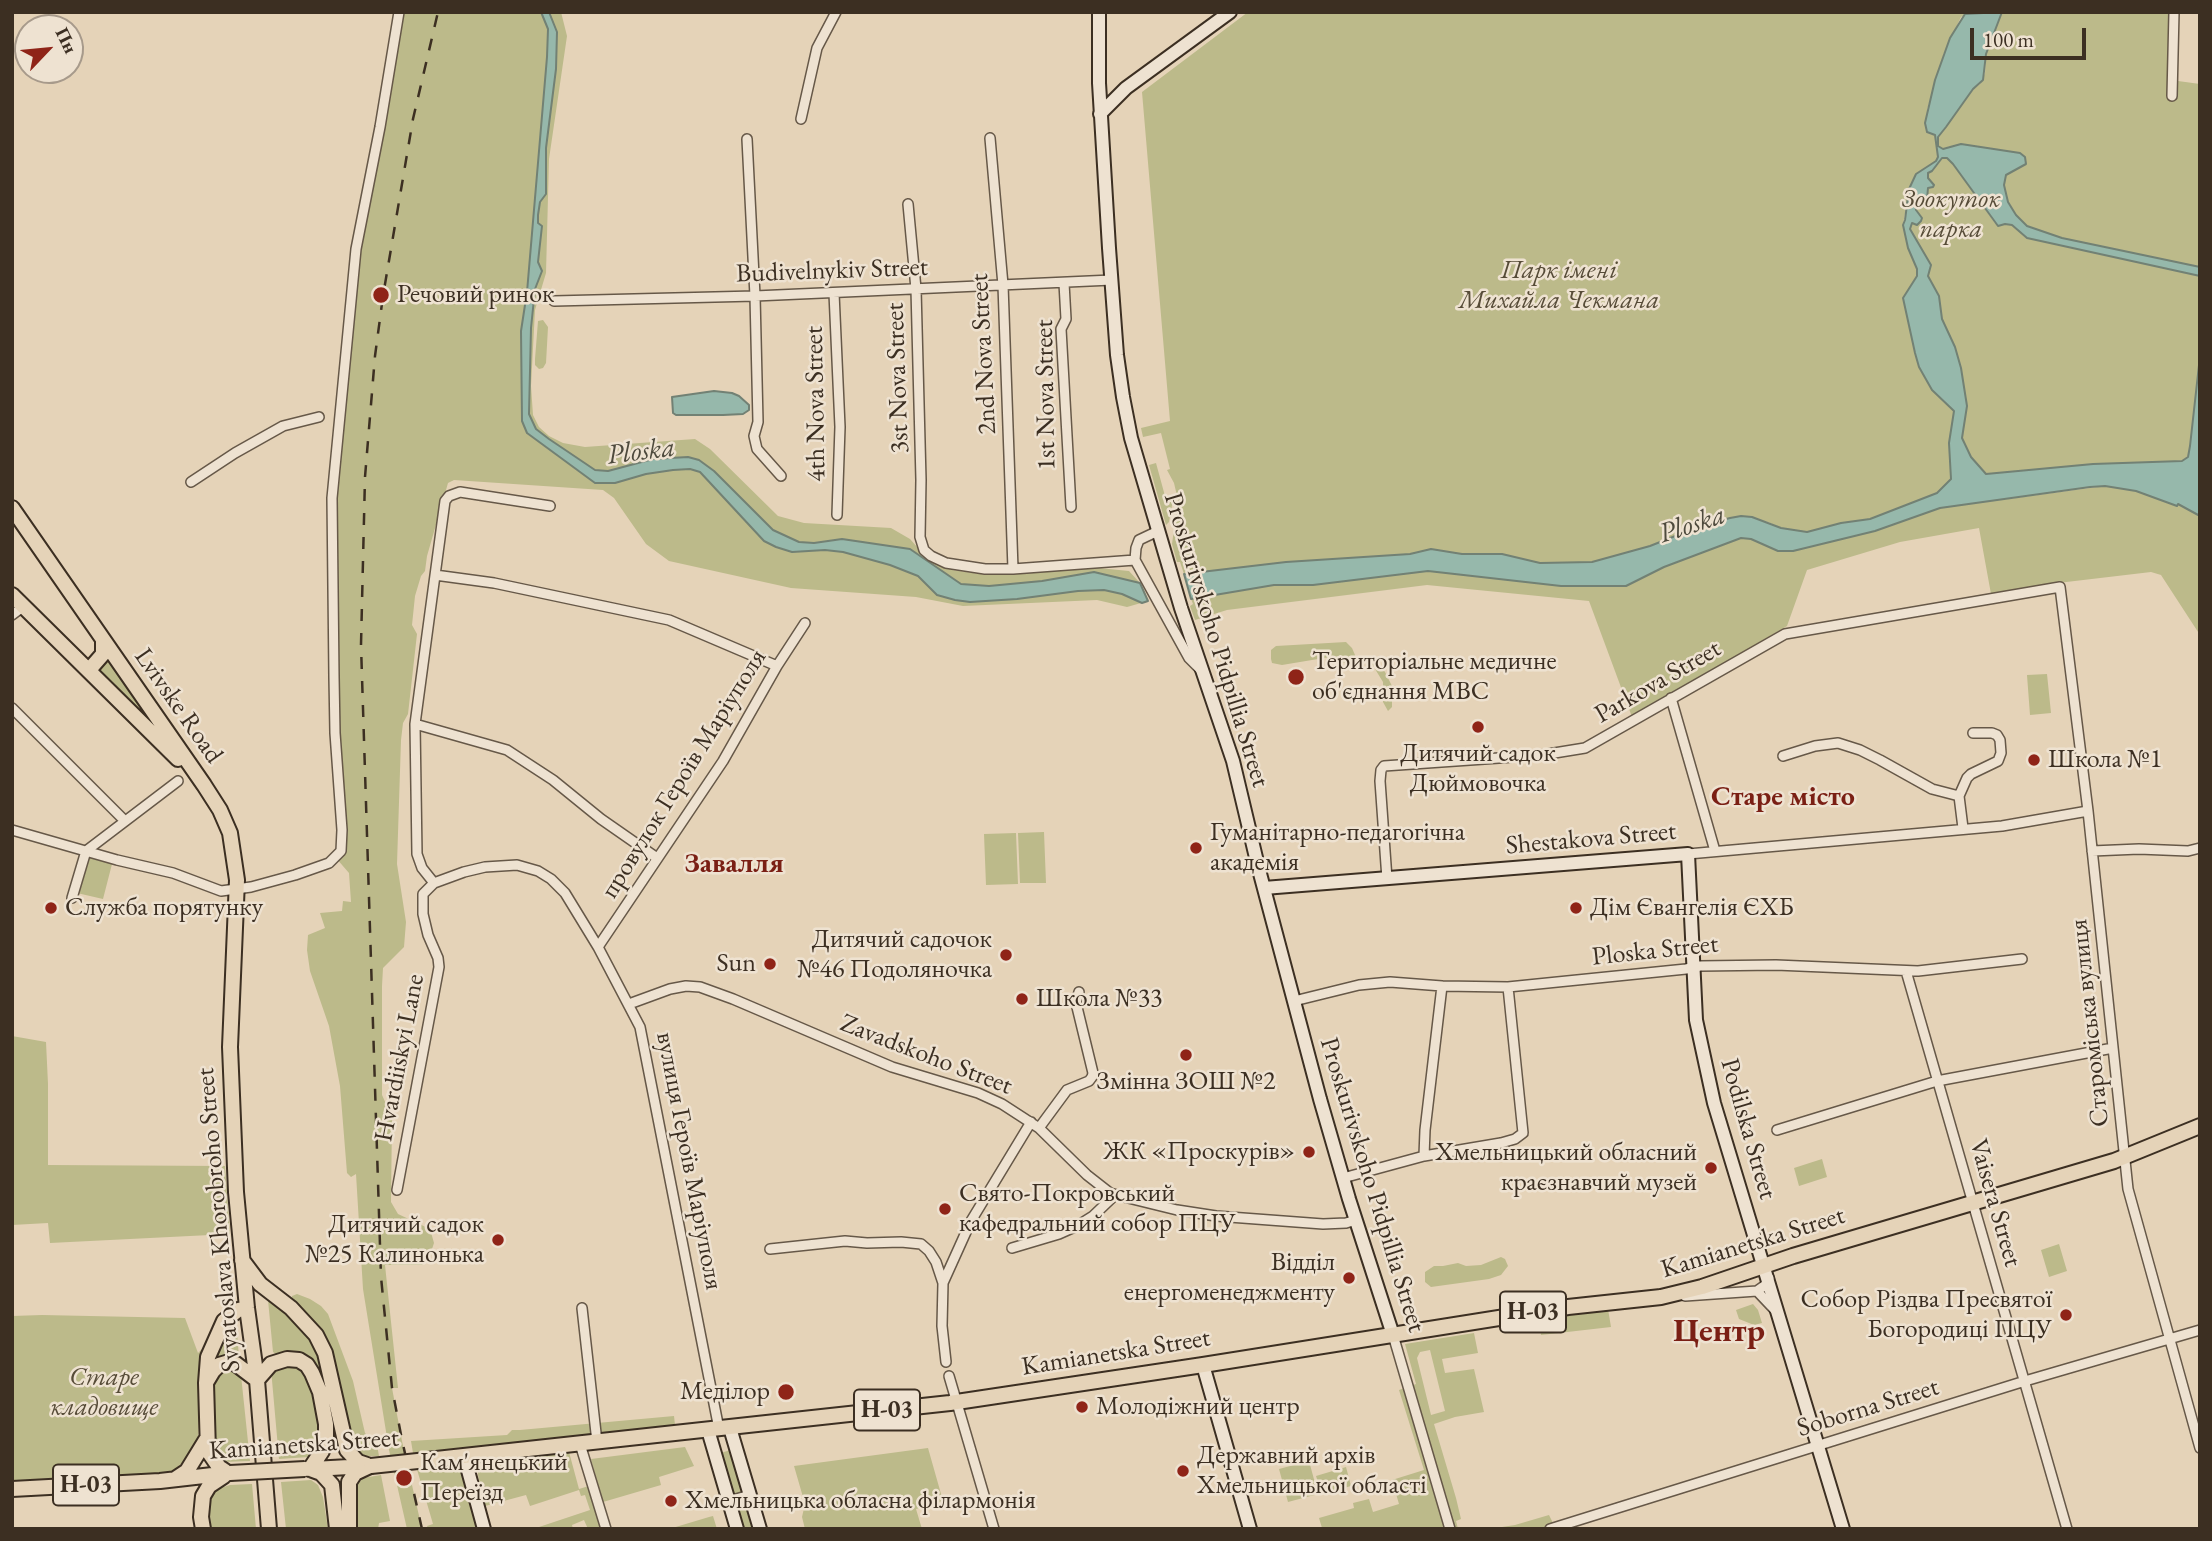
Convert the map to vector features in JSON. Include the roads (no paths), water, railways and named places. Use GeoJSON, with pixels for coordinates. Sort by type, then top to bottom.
{"type":"FeatureCollection","features":[{"type":"Feature","properties":{"kind":"main road","name":"Lvivske Road"},"geometry":{"type":"LineString","coordinates":[[12,508],[204,785]]}},
{"type":"Feature","properties":{"kind":"main road","name":"Lvivske Road"},"geometry":{"type":"LineString","coordinates":[[12,595],[18,611],[89,670],[204,785]]}},
{"type":"Feature","properties":{"kind":"main road"},"geometry":{"type":"LineString","coordinates":[[89,670],[103,654],[103,640]]}},
{"type":"Feature","properties":{"kind":"main road","name":"Svyatoslava Khorobroho Street"},"geometry":{"type":"LineString","coordinates":[[204,785],[220,810],[230,833],[235,859],[237,889],[230,1047],[236,1192],[257,1380],[269,1529]]}},
{"type":"Feature","properties":{"kind":"main road","name":"Kamianetska Street"},"geometry":{"type":"LineString","coordinates":[[12,1489],[371,1466],[957,1402],[1568,1307],[1661,1297],[1702,1287],[1764,1265],[2125,1157],[2200,1126]]}},
{"type":"Feature","properties":{"kind":"main road"},"geometry":{"type":"LineString","coordinates":[[242,1260],[260,1284],[291,1308],[316,1335],[325,1353],[347,1450],[358,1462],[371,1466]]}},
{"type":"Feature","properties":{"kind":"main road"},"geometry":{"type":"LineString","coordinates":[[203,1529],[201,1517],[205,1491],[216,1480],[229,1473],[211,1459],[206,1440],[208,1357],[220,1328],[230,1315],[247,1308]]}},
{"type":"Feature","properties":{"kind":"main road"},"geometry":{"type":"LineString","coordinates":[[206,1382],[212,1371],[229,1362],[236,1364],[257,1380],[271,1364],[287,1359],[299,1360],[307,1365],[320,1392],[326,1424],[322,1451],[308,1469],[321,1473],[332,1485],[337,1529]]}},
{"type":"Feature","properties":{"kind":"main road"},"geometry":{"type":"LineString","coordinates":[[174,1480],[187,1471],[206,1440]]}},
{"type":"Feature","properties":{"kind":"main road"},"geometry":{"type":"LineString","coordinates":[[348,1529],[349,1482],[355,1474],[371,1466]]}},
{"type":"Feature","properties":{"kind":"main road","name":"Svyatoslava Khorobroho Street"},"geometry":{"type":"LineString","coordinates":[[266,1490],[275,1529]]}},
{"type":"Feature","properties":{"kind":"street"},"geometry":{"type":"LineString","coordinates":[[12,830],[86,852],[173,873],[222,891],[271,883],[312,870],[329,863],[341,851],[335,722],[332,498],[356,249],[399,12]]}},
{"type":"Feature","properties":{"kind":"street"},"geometry":{"type":"LineString","coordinates":[[801,119],[817,48],[836,12]]}},
{"type":"Feature","properties":{"kind":"street","name":"Proskurivskoho Pidpillia Street"},"geometry":{"type":"LineString","coordinates":[[1100,12],[1100,114],[1112,280],[1123,397],[1131,438],[1181,608],[1233,761],[1264,888],[1343,1178],[1450,1529]]}},
{"type":"Feature","properties":{"kind":"street"},"geometry":{"type":"LineString","coordinates":[[1100,114],[1126,88],[1230,12]]}},
{"type":"Feature","properties":{"kind":"street"},"geometry":{"type":"LineString","coordinates":[[2172,96],[2174,12]]}},
{"type":"Feature","properties":{"kind":"street","name":"2nd Nova Street"},"geometry":{"type":"LineString","coordinates":[[990,138],[1003,285],[1013,569]]}},
{"type":"Feature","properties":{"kind":"street","name":"4th Nova Street"},"geometry":{"type":"LineString","coordinates":[[747,139],[758,422],[754,443],[781,477]]}},
{"type":"Feature","properties":{"kind":"street","name":"3st Nova Street"},"geometry":{"type":"LineString","coordinates":[[908,204],[916,289],[920,537],[924,550],[946,563],[1013,569]]}},
{"type":"Feature","properties":{"kind":"street","name":"Budivelnykiv Street"},"geometry":{"type":"LineString","coordinates":[[554,301],[755,296],[1112,280]]}},
{"type":"Feature","properties":{"kind":"street","name":"1st Nova Street"},"geometry":{"type":"LineString","coordinates":[[1064,283],[1066,319],[1061,329],[1071,507]]}},
{"type":"Feature","properties":{"kind":"street","name":"4th Nova Street"},"geometry":{"type":"LineString","coordinates":[[834,293],[840,428],[837,515]]}},
{"type":"Feature","properties":{"kind":"street"},"geometry":{"type":"LineString","coordinates":[[191,482],[283,426],[319,417]]}},
{"type":"Feature","properties":{"kind":"street"},"geometry":{"type":"LineString","coordinates":[[434,883],[422,868],[417,854],[415,724],[444,501],[460,492],[550,506]]}},
{"type":"Feature","properties":{"kind":"street"},"geometry":{"type":"LineString","coordinates":[[1158,531],[1139,540],[1135,560],[1189,658],[1204,674]]}},
{"type":"Feature","properties":{"kind":"street"},"geometry":{"type":"LineString","coordinates":[[1013,569],[1135,560]]}},
{"type":"Feature","properties":{"kind":"street"},"geometry":{"type":"LineString","coordinates":[[435,575],[494,583],[669,620],[777,666]]}},
{"type":"Feature","properties":{"kind":"street","name":"Parkova Street"},"geometry":{"type":"LineString","coordinates":[[1387,879],[1380,782],[1384,766],[1542,755],[1585,748],[1785,634],[2060,587]]}},
{"type":"Feature","properties":{"kind":"street","name":"Староміська вулиця"},"geometry":{"type":"LineString","coordinates":[[2060,587],[2088,811],[2128,1189],[2200,1448]]}},
{"type":"Feature","properties":{"kind":"street","name":"провулок Героїв Маріуполя"},"geometry":{"type":"LineString","coordinates":[[598,947],[723,761],[777,666],[805,623]]}},
{"type":"Feature","properties":{"kind":"street"},"geometry":{"type":"LineString","coordinates":[[1671,698],[1714,851]]}},
{"type":"Feature","properties":{"kind":"street"},"geometry":{"type":"LineString","coordinates":[[12,708],[124,820]]}},
{"type":"Feature","properties":{"kind":"street"},"geometry":{"type":"LineString","coordinates":[[415,724],[507,750],[553,780],[657,859]]}},
{"type":"Feature","properties":{"kind":"street"},"geometry":{"type":"LineString","coordinates":[[1963,828],[1959,796],[1971,774],[1998,761],[2001,753],[1997,735],[1973,733]]}},
{"type":"Feature","properties":{"kind":"street"},"geometry":{"type":"LineString","coordinates":[[1783,756],[1815,746],[1838,743],[1860,750],[1932,789],[1959,796]]}},
{"type":"Feature","properties":{"kind":"street"},"geometry":{"type":"LineString","coordinates":[[72,898],[86,852],[124,820],[178,781]]}},
{"type":"Feature","properties":{"kind":"street","name":"Shestakova Street"},"geometry":{"type":"LineString","coordinates":[[1264,888],[1688,854],[2043,820],[2088,811]]}},
{"type":"Feature","properties":{"kind":"street"},"geometry":{"type":"LineString","coordinates":[[2092,851],[2189,851],[2200,848]]}},
{"type":"Feature","properties":{"kind":"street","name":"Podilska Street"},"geometry":{"type":"LineString","coordinates":[[1688,854],[1696,1020],[1714,1103],[1843,1529]]}},
{"type":"Feature","properties":{"kind":"street","name":"вулиця Героїв Маріуполя"},"geometry":{"type":"LineString","coordinates":[[423,894],[434,883],[464,872],[500,865],[517,865],[538,871],[565,893],[629,1004],[641,1031],[719,1429],[729,1501],[737,1529]]}},
{"type":"Feature","properties":{"kind":"street","name":"Hvardiiskyi Lane"},"geometry":{"type":"LineString","coordinates":[[397,1190],[439,967],[423,914],[423,894]]}},
{"type":"Feature","properties":{"kind":"street","name":"Ploska Street"},"geometry":{"type":"LineString","coordinates":[[1294,1000],[1359,985],[1390,982],[1508,987],[1722,965],[1906,971],[2022,959]]}},
{"type":"Feature","properties":{"kind":"street","name":"Vaisera Street"},"geometry":{"type":"LineString","coordinates":[[1906,971],[2067,1529]]}},
{"type":"Feature","properties":{"kind":"street","name":"Zavadskoho Street"},"geometry":{"type":"LineString","coordinates":[[629,1004],[680,986],[712,990],[892,1067],[978,1093],[1002,1104],[1035,1125],[1087,1175],[1115,1195],[1216,1216],[1323,1224],[1356,1220]]}},
{"type":"Feature","properties":{"kind":"street"},"geometry":{"type":"LineString","coordinates":[[1424,1156],[1442,986]]}},
{"type":"Feature","properties":{"kind":"street"},"geometry":{"type":"LineString","coordinates":[[1343,1178],[1424,1156],[1502,1143],[1523,1133],[1508,987]]}},
{"type":"Feature","properties":{"kind":"street"},"geometry":{"type":"LineString","coordinates":[[943,1283],[971,1222],[1035,1125],[1067,1090],[1089,1081],[1092,1077],[1076,1003],[1079,992]]}},
{"type":"Feature","properties":{"kind":"street"},"geometry":{"type":"LineString","coordinates":[[1777,1130],[1937,1081],[2113,1048]]}},
{"type":"Feature","properties":{"kind":"street"},"geometry":{"type":"LineString","coordinates":[[1012,1248],[1077,1226],[1093,1216],[1115,1195]]}},
{"type":"Feature","properties":{"kind":"street"},"geometry":{"type":"LineString","coordinates":[[770,1249],[845,1241],[921,1244],[936,1262],[943,1283],[943,1326],[947,1362]]}},
{"type":"Feature","properties":{"kind":"street"},"geometry":{"type":"LineString","coordinates":[[1661,1297],[1757,1291],[1764,1288],[1772,1268],[1784,1259]]}},
{"type":"Feature","properties":{"kind":"street"},"geometry":{"type":"LineString","coordinates":[[1757,1291],[1772,1306],[1780,1321]]}},
{"type":"Feature","properties":{"kind":"street"},"geometry":{"type":"LineString","coordinates":[[582,1308],[597,1442]]}},
{"type":"Feature","properties":{"kind":"street","name":"Soborna Street"},"geometry":{"type":"LineString","coordinates":[[1550,1529],[2025,1381],[2200,1330]]}},
{"type":"Feature","properties":{"kind":"street"},"geometry":{"type":"LineString","coordinates":[[1203,1365],[1250,1529]]}},
{"type":"Feature","properties":{"kind":"street"},"geometry":{"type":"LineString","coordinates":[[949,1377],[994,1529]]}},
{"type":"Feature","properties":{"kind":"street","name":"вулиця Героїв Маріуполя"},"geometry":{"type":"LineString","coordinates":[[719,1429],[750,1495],[760,1529]]}},
{"type":"Feature","properties":{"kind":"street"},"geometry":{"type":"LineString","coordinates":[[580,1444],[606,1529]]}},
{"type":"Feature","properties":{"kind":"street"},"geometry":{"type":"LineString","coordinates":[[464,1456],[484,1529]]}},
{"type":"Feature","properties":{"kind":"street"},"geometry":{"type":"LineString","coordinates":[[729,1501],[750,1495]]}},
{"type":"Feature","properties":{"kind":"railway"},"geometry":{"type":"LineString","coordinates":[[422,1529],[392,1388],[381,1277],[361,645],[365,477],[375,356],[413,119],[438,12]]}},
{"type":"Feature","properties":{"kind":"place","name":"Речовий ринок"},"geometry":{"type":"Point","coordinates":[381,295]}},
{"type":"Feature","properties":{"kind":"place","name":"Територіальне медичне об'єднання МВС"},"geometry":{"type":"Point","coordinates":[1296,677]}},
{"type":"Feature","properties":{"kind":"place","name":"Дитячий садок Дюймовочка"},"geometry":{"type":"Point","coordinates":[1478,727]}},
{"type":"Feature","properties":{"kind":"place","name":"Школа №1"},"geometry":{"type":"Point","coordinates":[2034,760]}},
{"type":"Feature","properties":{"kind":"place","name":"Гуманітарно-педагогічна академія"},"geometry":{"type":"Point","coordinates":[1196,848]}},
{"type":"Feature","properties":{"kind":"place","name":"Служба порятунку"},"geometry":{"type":"Point","coordinates":[51,908]}},
{"type":"Feature","properties":{"kind":"place","name":"Дім Євангелія ЄХБ"},"geometry":{"type":"Point","coordinates":[1576,908]}},
{"type":"Feature","properties":{"kind":"place","name":"Дитячий садочок №46 Подоляночка"},"geometry":{"type":"Point","coordinates":[1006,955]}},
{"type":"Feature","properties":{"kind":"place","name":"Sun"},"geometry":{"type":"Point","coordinates":[770,964]}},
{"type":"Feature","properties":{"kind":"place","name":"Школа №33"},"geometry":{"type":"Point","coordinates":[1022,999]}},
{"type":"Feature","properties":{"kind":"place","name":"Змінна ЗОШ №2"},"geometry":{"type":"Point","coordinates":[1186,1055]}},
{"type":"Feature","properties":{"kind":"place","name":"ЖК «Проскурів»"},"geometry":{"type":"Point","coordinates":[1309,1152]}},
{"type":"Feature","properties":{"kind":"place","name":"Хмельницький обласний краєзнавчий музей"},"geometry":{"type":"Point","coordinates":[1711,1168]}},
{"type":"Feature","properties":{"kind":"place","name":"Свято-Покровський кафедральний собор ПЦУ"},"geometry":{"type":"Point","coordinates":[945,1209]}},
{"type":"Feature","properties":{"kind":"place","name":"Дитячий садок №25 Калинонька"},"geometry":{"type":"Point","coordinates":[498,1240]}},
{"type":"Feature","properties":{"kind":"place","name":"Відділ енергоменеджменту"},"geometry":{"type":"Point","coordinates":[1349,1278]}},
{"type":"Feature","properties":{"kind":"place","name":"Собор Різдва Пресвятої Богородиці ПЦУ"},"geometry":{"type":"Point","coordinates":[2066,1315]}},
{"type":"Feature","properties":{"kind":"place","name":"Меділор"},"geometry":{"type":"Point","coordinates":[786,1392]}},
{"type":"Feature","properties":{"kind":"place","name":"Молодіжний центр"},"geometry":{"type":"Point","coordinates":[1082,1407]}},
{"type":"Feature","properties":{"kind":"place","name":"Державний архів Хмельницької області"},"geometry":{"type":"Point","coordinates":[1183,1471]}},
{"type":"Feature","properties":{"kind":"place","name":"Кам'янецький Переїзд"},"geometry":{"type":"Point","coordinates":[404,1478]}},
{"type":"Feature","properties":{"kind":"place","name":"Хмельницька обласна філармонія"},"geometry":{"type":"Point","coordinates":[671,1501]}},
{"type":"Feature","properties":{"kind":"district","name":"Старе місто"},"geometry":{"type":"Point","coordinates":[1783,797]}},
{"type":"Feature","properties":{"kind":"district","name":"Завалля"},"geometry":{"type":"Point","coordinates":[734,864]}},
{"type":"Feature","properties":{"kind":"district","name":"Центр"},"geometry":{"type":"Point","coordinates":[1719,1332]}},
{"type":"Feature","properties":{"kind":"park label","name":"Зоокуток парка"},"geometry":{"type":"Point","coordinates":[1951,215]}},
{"type":"Feature","properties":{"kind":"park label","name":"Парк імені Михайла Чекмана"},"geometry":{"type":"Point","coordinates":[1559,286]}},
{"type":"Feature","properties":{"kind":"park label","name":"Старе кладовище"},"geometry":{"type":"Point","coordinates":[104,1393]}},
{"type":"Feature","properties":{"kind":"water label","name":"Ploska"},"geometry":{"type":"Point","coordinates":[641,452]}},
{"type":"Feature","properties":{"kind":"water label","name":"Ploska"},"geometry":{"type":"Point","coordinates":[1692,525]}}]}
